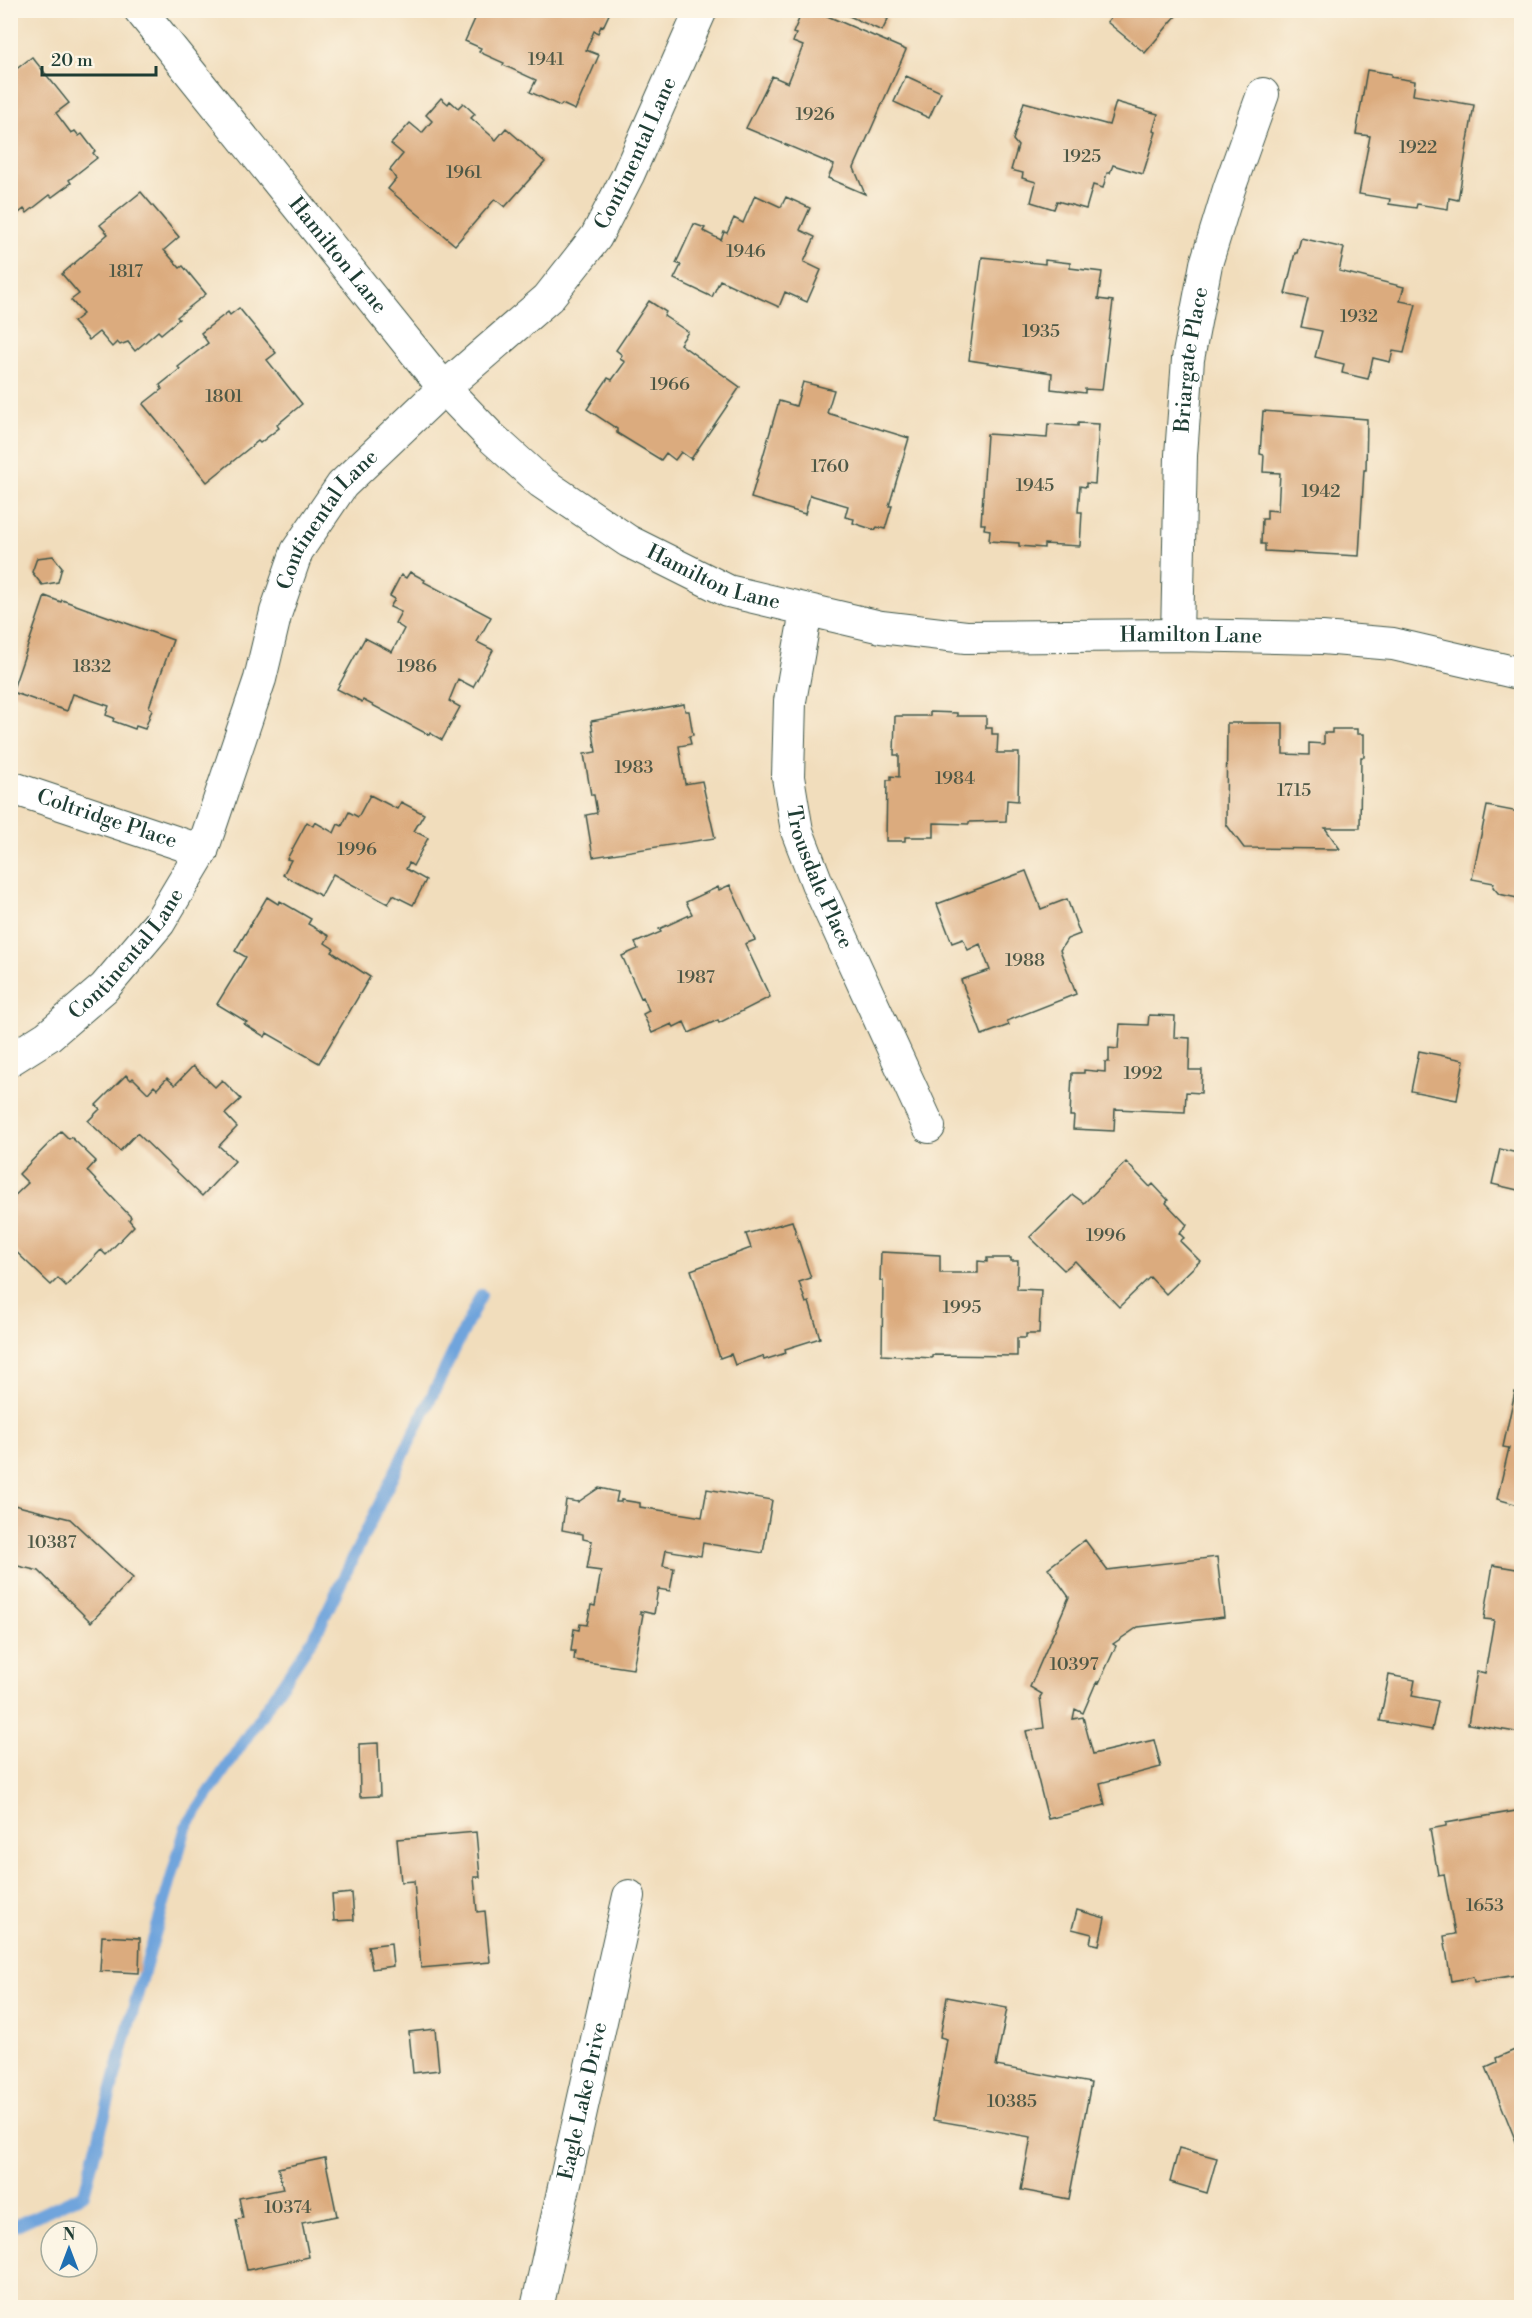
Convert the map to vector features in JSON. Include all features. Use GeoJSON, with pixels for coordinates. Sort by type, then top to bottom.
{"type":"FeatureCollection","features":[{"type":"Feature","properties":{"kind":"street","name":"Hamilton Lane"},"geometry":{"type":"LineString","coordinates":[[140,10],[444,388],[490,436],[542,482],[628,541],[728,591],[881,627],[966,637],[1177,635],[1322,638],[1393,644],[1521,674]]}},
{"type":"Feature","properties":{"kind":"street","name":"Continental Lane"},"geometry":{"type":"LineString","coordinates":[[10,1060],[48,1036],[104,988],[159,923],[202,851],[260,679],[276,612],[297,551],[342,485],[444,388],[548,298],[597,237],[628,175],[701,10]]}},
{"type":"Feature","properties":{"kind":"street","name":"Briargate Place"},"geometry":{"type":"LineString","coordinates":[[1177,635],[1181,455],[1188,359],[1206,264],[1229,189],[1263,94]]}},
{"type":"Feature","properties":{"kind":"street","name":"Trousdale Place"},"geometry":{"type":"LineString","coordinates":[[806,610],[790,701],[788,777],[797,831],[817,883],[929,1128]]}},
{"type":"Feature","properties":{"kind":"street","name":"Coltridge Place"},"geometry":{"type":"LineString","coordinates":[[10,787],[202,851]]}},
{"type":"Feature","properties":{"kind":"street","name":"Eagle Lake Drive"},"geometry":{"type":"LineString","coordinates":[[537,2307],[629,1896]]}},
{"type":"Feature","properties":{"kind":"building"},"geometry":{"type":"Polygon","coordinates":[[[479,10],[611,10],[603,27],[601,26],[598,33],[594,31],[586,50],[599,55],[575,110],[562,104],[560,106],[530,92],[536,80],[479,52],[481,48],[465,41],[479,10]]]}},
{"type":"Feature","properties":{"kind":"building"},"geometry":{"type":"Polygon","coordinates":[[[807,10],[822,10],[826,12],[825,15],[906,50],[854,168],[865,194],[828,178],[834,165],[746,128],[772,76],[788,83],[803,46],[793,42],[796,34],[793,33],[802,12],[806,13],[807,10]]]}},
{"type":"Feature","properties":{"kind":"building"},"geometry":{"type":"Polygon","coordinates":[[[836,10],[870,10],[888,19],[882,31],[836,10]]]}},
{"type":"Feature","properties":{"kind":"building"},"geometry":{"type":"Polygon","coordinates":[[[1117,10],[1181,10],[1145,53],[1107,22],[1117,10]]]}},
{"type":"Feature","properties":{"kind":"building"},"geometry":{"type":"Polygon","coordinates":[[[32,57],[69,103],[56,113],[71,133],[75,131],[79,136],[82,134],[95,151],[93,153],[97,158],[69,180],[71,183],[52,197],[50,195],[27,213],[24,209],[10,220],[10,74],[32,57]]]}},
{"type":"Feature","properties":{"kind":"building"},"geometry":{"type":"Polygon","coordinates":[[[1367,70],[1415,81],[1413,95],[1474,105],[1458,200],[1449,198],[1448,209],[1417,204],[1416,208],[1389,204],[1390,199],[1359,194],[1370,136],[1356,134],[1367,70]]]}},
{"type":"Feature","properties":{"kind":"building"},"geometry":{"type":"Polygon","coordinates":[[[906,76],[941,92],[929,118],[894,102],[906,76]]]}},
{"type":"Feature","properties":{"kind":"building"},"geometry":{"type":"Polygon","coordinates":[[[441,98],[448,104],[450,101],[458,108],[463,103],[475,114],[471,118],[496,140],[506,128],[545,162],[505,207],[495,199],[455,245],[388,189],[396,179],[390,170],[403,154],[391,144],[410,123],[422,133],[432,121],[426,115],[441,98]]]}},
{"type":"Feature","properties":{"kind":"building"},"geometry":{"type":"Polygon","coordinates":[[[1024,102],[1109,125],[1116,102],[1158,114],[1153,131],[1156,132],[1143,174],[1113,165],[1110,173],[1107,173],[1103,188],[1093,185],[1086,209],[1057,201],[1054,209],[1031,202],[1036,182],[1022,178],[1023,173],[1011,170],[1018,146],[1013,140],[1024,102]]]}},
{"type":"Feature","properties":{"kind":"building"},"geometry":{"type":"Polygon","coordinates":[[[141,192],[179,237],[164,250],[180,268],[183,266],[206,294],[177,317],[179,319],[161,334],[158,331],[135,351],[128,342],[120,345],[117,342],[112,347],[99,332],[89,340],[73,322],[83,314],[71,300],[79,294],[62,274],[108,234],[100,225],[141,192]]]}},
{"type":"Feature","properties":{"kind":"building"},"geometry":{"type":"Polygon","coordinates":[[[755,195],[781,207],[786,197],[810,208],[800,230],[815,237],[804,262],[821,270],[807,302],[785,292],[779,307],[720,280],[712,297],[674,279],[681,265],[676,263],[694,224],[705,228],[703,231],[721,240],[734,218],[743,223],[755,195]]]}},
{"type":"Feature","properties":{"kind":"building"},"geometry":{"type":"Polygon","coordinates":[[[1301,238],[1344,248],[1339,271],[1404,287],[1400,301],[1416,304],[1404,353],[1393,351],[1390,362],[1373,358],[1368,379],[1342,373],[1344,364],[1315,357],[1322,331],[1301,327],[1308,299],[1285,294],[1301,238]]]}},
{"type":"Feature","properties":{"kind":"building"},"geometry":{"type":"Polygon","coordinates":[[[982,257],[1045,264],[1045,260],[1070,263],[1070,268],[1102,272],[1098,299],[1113,301],[1102,390],[1085,389],[1085,393],[1051,389],[1052,373],[969,360],[982,257]]]}},
{"type":"Feature","properties":{"kind":"building"},"geometry":{"type":"Polygon","coordinates":[[[649,301],[666,312],[664,316],[688,332],[680,344],[740,387],[691,459],[681,452],[675,460],[666,453],[661,460],[617,433],[617,429],[587,409],[608,378],[612,380],[625,362],[620,359],[622,355],[616,350],[649,301]]]}},
{"type":"Feature","properties":{"kind":"building"},"geometry":{"type":"Polygon","coordinates":[[[239,308],[276,353],[267,360],[302,404],[277,425],[279,428],[260,443],[258,441],[207,482],[143,404],[162,389],[160,385],[180,369],[178,367],[208,343],[201,333],[228,312],[230,315],[239,308]]]}},
{"type":"Feature","properties":{"kind":"building"},"geometry":{"type":"Polygon","coordinates":[[[803,382],[834,390],[827,413],[909,438],[889,506],[892,506],[885,529],[877,527],[875,530],[853,523],[854,519],[845,517],[848,506],[810,495],[805,514],[751,498],[779,401],[796,406],[803,382]]]}},
{"type":"Feature","properties":{"kind":"building"},"geometry":{"type":"Polygon","coordinates":[[[1263,411],[1367,419],[1366,470],[1364,470],[1359,556],[1265,551],[1265,544],[1261,544],[1262,519],[1267,519],[1267,510],[1278,511],[1280,473],[1263,472],[1264,455],[1260,454],[1263,411]]]}},
{"type":"Feature","properties":{"kind":"building"},"geometry":{"type":"Polygon","coordinates":[[[1078,423],[1099,424],[1095,484],[1086,483],[1086,487],[1080,486],[1078,512],[1082,512],[1080,546],[1044,544],[1044,548],[1019,546],[1019,543],[989,541],[990,530],[984,529],[985,524],[981,524],[987,434],[1047,438],[1048,424],[1078,426],[1078,423]]]}},
{"type":"Feature","properties":{"kind":"building"},"geometry":{"type":"Polygon","coordinates":[[[53,556],[62,567],[58,582],[42,585],[32,572],[37,558],[53,556]]]}},
{"type":"Feature","properties":{"kind":"building"},"geometry":{"type":"Polygon","coordinates":[[[410,572],[425,580],[424,582],[491,617],[477,642],[493,650],[473,687],[458,679],[449,701],[460,707],[442,740],[337,689],[365,638],[392,652],[404,629],[395,623],[401,612],[390,607],[395,599],[390,596],[401,575],[406,578],[410,572]]]}},
{"type":"Feature","properties":{"kind":"building"},"geometry":{"type":"Polygon","coordinates":[[[45,596],[173,640],[149,707],[152,709],[145,729],[136,726],[135,729],[113,721],[114,718],[106,715],[109,706],[73,694],[67,711],[12,692],[45,596]]]}},
{"type":"Feature","properties":{"kind":"building"},"geometry":{"type":"Polygon","coordinates":[[[684,704],[685,711],[689,711],[693,735],[689,736],[691,744],[679,746],[685,784],[702,781],[715,838],[593,857],[586,815],[597,813],[594,795],[591,795],[584,754],[596,752],[591,721],[684,704]]]}},
{"type":"Feature","properties":{"kind":"building"},"geometry":{"type":"Polygon","coordinates":[[[930,712],[957,713],[957,716],[986,716],[986,728],[992,728],[992,734],[998,734],[997,753],[1019,753],[1018,801],[1007,800],[1006,821],[969,822],[969,824],[934,823],[934,837],[905,837],[905,841],[886,841],[887,780],[891,780],[891,776],[899,777],[899,755],[894,755],[895,716],[930,716],[930,712]]]}},
{"type":"Feature","properties":{"kind":"building"},"geometry":{"type":"Polygon","coordinates":[[[1227,723],[1283,723],[1283,754],[1309,755],[1309,743],[1324,744],[1324,733],[1332,733],[1332,729],[1357,729],[1357,734],[1364,734],[1364,757],[1361,757],[1360,828],[1325,828],[1340,849],[1244,848],[1226,824],[1227,723]]]}},
{"type":"Feature","properties":{"kind":"building"},"geometry":{"type":"Polygon","coordinates":[[[370,795],[397,809],[401,802],[424,814],[414,831],[428,838],[413,866],[409,863],[406,869],[426,880],[413,905],[393,895],[388,904],[333,874],[321,896],[283,875],[291,860],[287,859],[307,822],[313,826],[315,822],[334,833],[338,824],[342,826],[349,812],[358,817],[370,795]]]}},
{"type":"Feature","properties":{"kind":"building"},"geometry":{"type":"Polygon","coordinates":[[[1487,806],[1519,812],[1522,816],[1522,896],[1517,898],[1499,894],[1493,887],[1494,883],[1472,879],[1487,806]]]}},
{"type":"Feature","properties":{"kind":"building"},"geometry":{"type":"Polygon","coordinates":[[[1026,871],[1041,909],[1067,899],[1080,934],[1067,939],[1060,950],[1076,994],[1007,1021],[1009,1025],[982,1035],[961,980],[990,970],[980,944],[968,950],[963,939],[952,943],[937,904],[1026,871]]]}},
{"type":"Feature","properties":{"kind":"building"},"geometry":{"type":"Polygon","coordinates":[[[730,885],[755,940],[745,944],[770,997],[719,1023],[718,1020],[689,1033],[684,1022],[674,1027],[672,1024],[652,1033],[643,1014],[649,1011],[622,956],[638,949],[635,943],[661,932],[659,929],[692,914],[686,902],[718,887],[719,890],[730,885]]]}},
{"type":"Feature","properties":{"kind":"building"},"geometry":{"type":"Polygon","coordinates":[[[267,897],[278,904],[280,901],[311,919],[308,924],[329,936],[325,943],[334,949],[332,952],[370,977],[319,1063],[267,1033],[265,1037],[244,1024],[247,1022],[217,1004],[246,957],[235,951],[267,897]]]}},
{"type":"Feature","properties":{"kind":"building"},"geometry":{"type":"Polygon","coordinates":[[[1149,1015],[1175,1016],[1174,1037],[1190,1038],[1189,1070],[1202,1070],[1201,1093],[1186,1092],[1185,1112],[1115,1109],[1114,1131],[1073,1129],[1074,1116],[1070,1116],[1072,1073],[1084,1073],[1084,1070],[1105,1072],[1105,1062],[1109,1062],[1109,1048],[1118,1049],[1120,1024],[1148,1025],[1149,1015]]]}},
{"type":"Feature","properties":{"kind":"building"},"geometry":{"type":"Polygon","coordinates":[[[1419,1051],[1464,1060],[1457,1100],[1411,1091],[1419,1051]]]}},
{"type":"Feature","properties":{"kind":"building"},"geometry":{"type":"Polygon","coordinates":[[[193,1066],[215,1087],[222,1080],[241,1099],[225,1114],[237,1127],[219,1146],[235,1161],[202,1196],[137,1133],[120,1151],[88,1121],[100,1109],[96,1105],[126,1075],[131,1080],[133,1078],[148,1093],[154,1086],[157,1089],[167,1078],[175,1085],[193,1066]]]}},
{"type":"Feature","properties":{"kind":"building"},"geometry":{"type":"Polygon","coordinates":[[[61,1131],[69,1139],[71,1137],[96,1161],[87,1171],[131,1217],[129,1220],[134,1226],[106,1255],[101,1250],[66,1286],[58,1278],[51,1285],[10,1246],[10,1200],[28,1183],[19,1174],[61,1131]]]}},
{"type":"Feature","properties":{"kind":"building"},"geometry":{"type":"Polygon","coordinates":[[[1500,1149],[1522,1154],[1522,1191],[1492,1184],[1500,1149]]]}},
{"type":"Feature","properties":{"kind":"building"},"geometry":{"type":"Polygon","coordinates":[[[1126,1162],[1150,1187],[1153,1184],[1168,1200],[1166,1203],[1187,1225],[1179,1233],[1184,1238],[1180,1241],[1200,1261],[1166,1294],[1150,1277],[1119,1307],[1075,1261],[1064,1270],[1030,1237],[1073,1195],[1084,1203],[1126,1162]]]}},
{"type":"Feature","properties":{"kind":"building"},"geometry":{"type":"Polygon","coordinates":[[[792,1221],[811,1278],[799,1282],[806,1303],[809,1302],[820,1338],[785,1349],[786,1353],[764,1360],[763,1356],[735,1365],[731,1354],[720,1358],[691,1270],[751,1248],[746,1234],[792,1221]]]}},
{"type":"Feature","properties":{"kind":"building"},"geometry":{"type":"Polygon","coordinates":[[[881,1252],[940,1255],[940,1273],[978,1273],[978,1261],[987,1262],[987,1258],[1011,1258],[1011,1261],[1018,1261],[1017,1289],[1041,1290],[1039,1334],[1026,1334],[1026,1338],[1017,1338],[1017,1356],[932,1355],[932,1358],[882,1355],[881,1252]]]}},
{"type":"Feature","properties":{"kind":"building"},"geometry":{"type":"Polygon","coordinates":[[[1515,1392],[1522,1394],[1522,1506],[1497,1499],[1509,1448],[1503,1447],[1515,1392]]]}},
{"type":"Feature","properties":{"kind":"building"},"geometry":{"type":"Polygon","coordinates":[[[599,1488],[618,1492],[616,1502],[621,1502],[621,1500],[640,1503],[640,1507],[702,1517],[707,1489],[772,1500],[763,1553],[703,1543],[701,1556],[666,1550],[663,1566],[674,1568],[670,1591],[658,1589],[654,1614],[640,1611],[640,1614],[643,1614],[633,1669],[574,1660],[575,1651],[571,1651],[574,1629],[579,1630],[580,1624],[587,1625],[591,1605],[595,1606],[601,1571],[587,1569],[592,1541],[583,1539],[583,1534],[562,1530],[566,1500],[578,1502],[599,1488]]]}},
{"type":"Feature","properties":{"kind":"building"},"geometry":{"type":"Polygon","coordinates":[[[10,1504],[70,1519],[133,1578],[91,1622],[39,1571],[14,1565],[10,1574],[10,1504]]]}},
{"type":"Feature","properties":{"kind":"building"},"geometry":{"type":"Polygon","coordinates":[[[1085,1540],[1107,1570],[1217,1557],[1224,1617],[1138,1627],[1113,1644],[1116,1646],[1083,1713],[1075,1709],[1073,1719],[1083,1717],[1093,1754],[1154,1740],[1161,1767],[1100,1783],[1105,1805],[1048,1819],[1026,1731],[1044,1728],[1040,1697],[1042,1694],[1030,1687],[1069,1597],[1048,1568],[1085,1540]]]}},
{"type":"Feature","properties":{"kind":"building"},"geometry":{"type":"Polygon","coordinates":[[[1493,1565],[1522,1570],[1522,1733],[1468,1724],[1477,1671],[1485,1673],[1494,1620],[1484,1619],[1493,1565]]]}},
{"type":"Feature","properties":{"kind":"building"},"geometry":{"type":"Polygon","coordinates":[[[1389,1675],[1415,1680],[1412,1696],[1438,1701],[1432,1730],[1380,1721],[1389,1675]]]}},
{"type":"Feature","properties":{"kind":"building"},"geometry":{"type":"Polygon","coordinates":[[[378,1743],[380,1796],[360,1797],[359,1744],[378,1743]]]}},
{"type":"Feature","properties":{"kind":"building"},"geometry":{"type":"Polygon","coordinates":[[[1522,1810],[1522,1974],[1474,1982],[1473,1977],[1451,1981],[1444,1936],[1455,1934],[1444,1874],[1438,1875],[1430,1829],[1446,1826],[1446,1823],[1522,1810]]]}},
{"type":"Feature","properties":{"kind":"building"},"geometry":{"type":"Polygon","coordinates":[[[476,1832],[480,1877],[474,1877],[477,1912],[485,1911],[490,1962],[421,1968],[414,1881],[401,1882],[397,1839],[476,1832]]]}},
{"type":"Feature","properties":{"kind":"building"},"geometry":{"type":"Polygon","coordinates":[[[352,1893],[354,1920],[334,1921],[332,1895],[352,1893]]]}},
{"type":"Feature","properties":{"kind":"building"},"geometry":{"type":"Polygon","coordinates":[[[1077,1910],[1105,1918],[1099,1945],[1090,1943],[1092,1934],[1072,1929],[1077,1910]]]}},
{"type":"Feature","properties":{"kind":"building"},"geometry":{"type":"Polygon","coordinates":[[[102,1936],[140,1938],[139,1973],[100,1971],[102,1936]]]}},
{"type":"Feature","properties":{"kind":"building"},"geometry":{"type":"Polygon","coordinates":[[[391,1943],[393,1966],[372,1969],[368,1946],[391,1943]]]}},
{"type":"Feature","properties":{"kind":"building"},"geometry":{"type":"Polygon","coordinates":[[[947,1997],[1007,2008],[996,2066],[1091,2083],[1069,2199],[1021,2190],[1031,2137],[933,2120],[947,2039],[940,2037],[947,1997]]]}},
{"type":"Feature","properties":{"kind":"building"},"geometry":{"type":"Polygon","coordinates":[[[435,2029],[439,2070],[413,2073],[409,2032],[435,2029]]]}},
{"type":"Feature","properties":{"kind":"building"},"geometry":{"type":"Polygon","coordinates":[[[1522,2047],[1521,2154],[1486,2067],[1497,2062],[1496,2058],[1522,2047]]]}},
{"type":"Feature","properties":{"kind":"building"},"geometry":{"type":"Polygon","coordinates":[[[1179,2148],[1217,2158],[1207,2193],[1170,2182],[1179,2148]]]}},
{"type":"Feature","properties":{"kind":"building"},"geometry":{"type":"Polygon","coordinates":[[[325,2158],[337,2216],[302,2223],[309,2257],[247,2270],[236,2220],[243,2218],[239,2198],[283,2189],[278,2168],[325,2158]]]}},
{"type":"Feature","properties":{"kind":"waterway"},"geometry":{"type":"LineString","coordinates":[[10,2228],[84,2194],[129,2024],[186,1827],[316,1634],[481,1295]]}}]}
